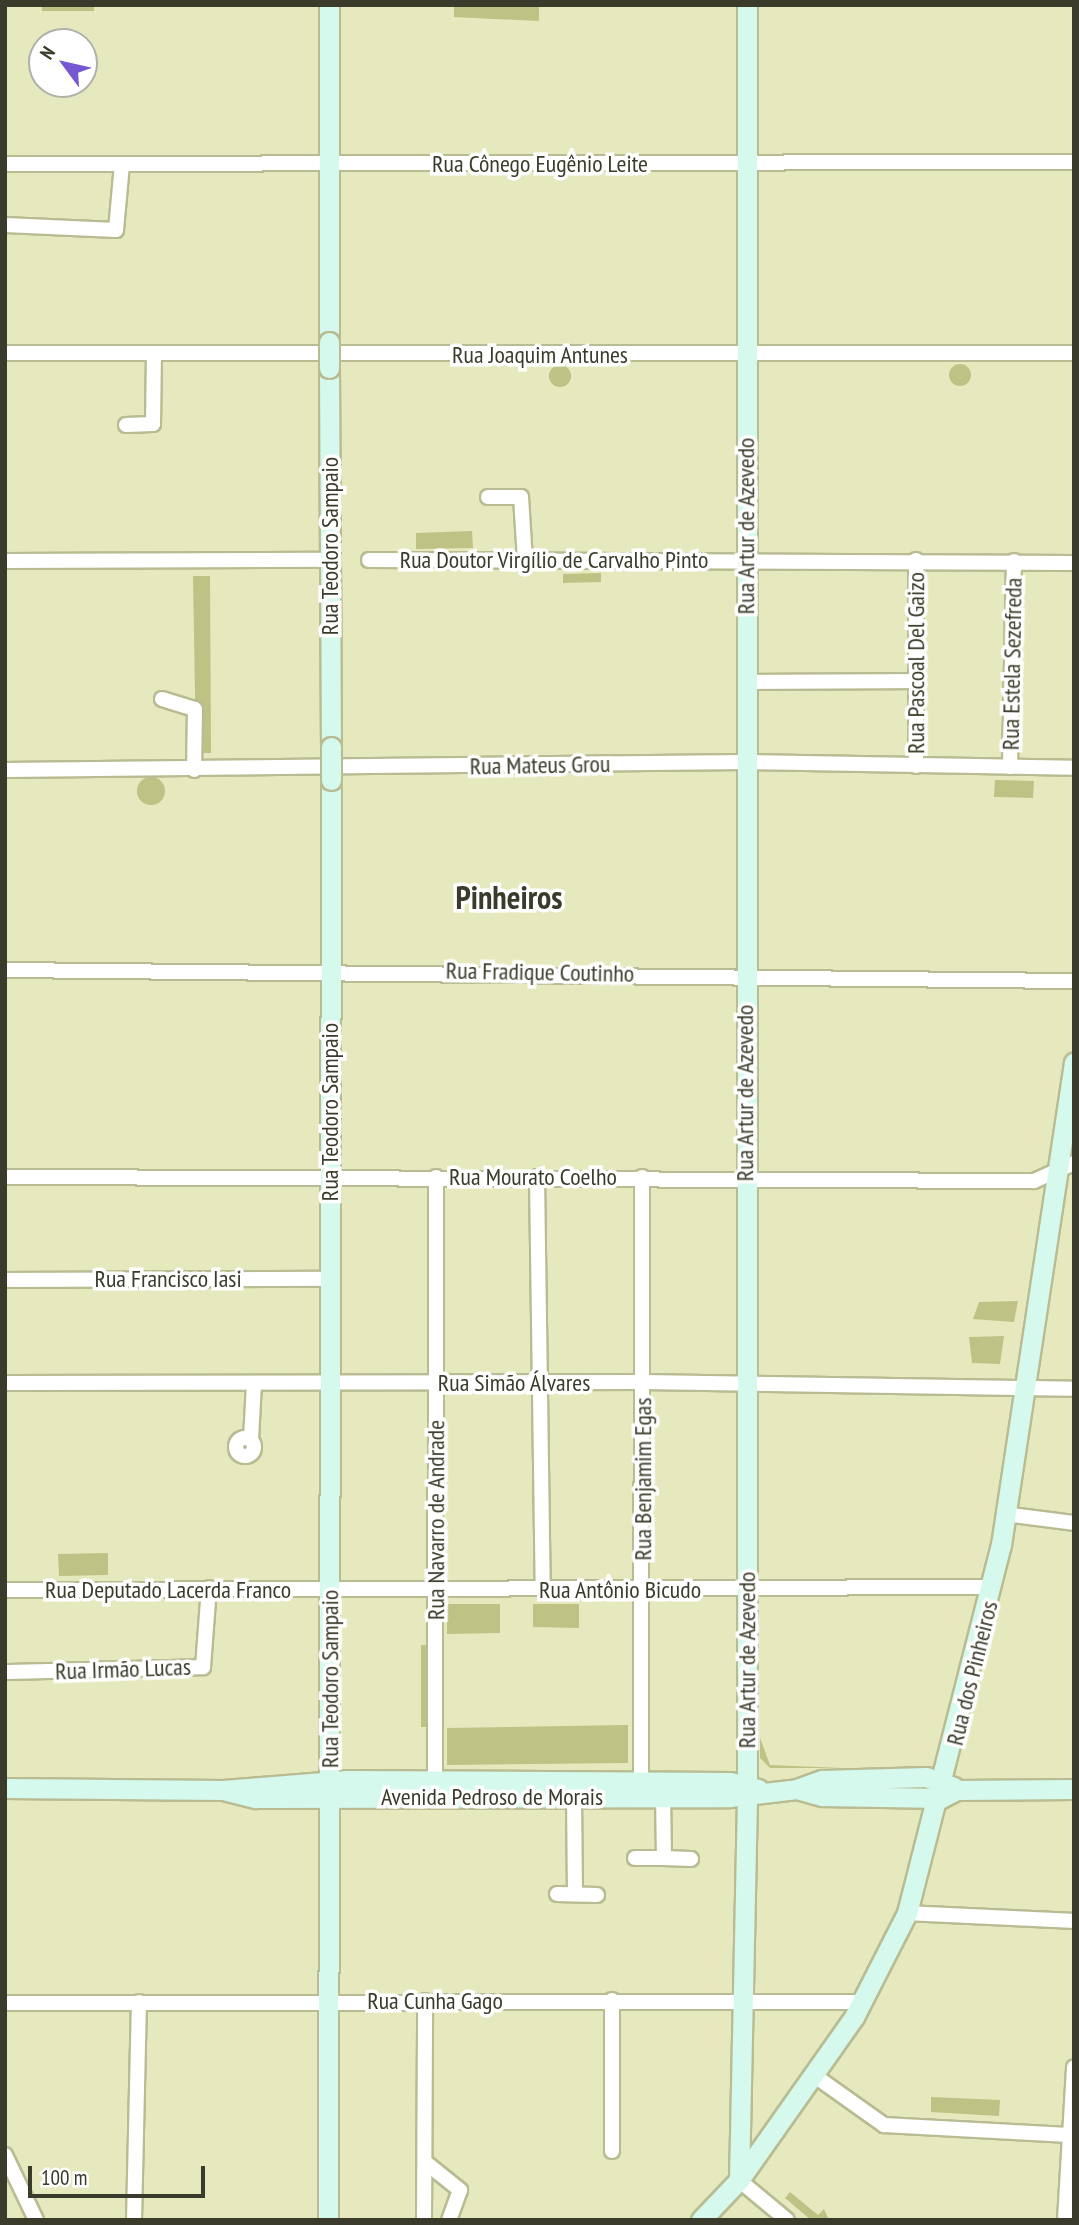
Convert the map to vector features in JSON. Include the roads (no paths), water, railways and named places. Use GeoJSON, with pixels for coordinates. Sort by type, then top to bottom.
{"type":"FeatureCollection","features":[{"type":"Feature","properties":{"kind":"main road","name":"Rua Teodoro Sampaio"},"geometry":{"type":"LineString","coordinates":[[328,2220],[331,780],[329,5]]}},
{"type":"Feature","properties":{"kind":"main road","name":"Rua Artur de Azevedo"},"geometry":{"type":"LineString","coordinates":[[739,2180],[751,1790],[747,1590],[745,975],[747,5]]}},
{"type":"Feature","properties":{"kind":"main road","name":"Rua dos Pinheiros"},"geometry":{"type":"LineString","coordinates":[[701,2220],[739,2180],[775,2132],[864,2002],[907,1913],[948,1789],[993,1587],[1023,1385],[1066,1167],[1074,1062]]}},
{"type":"Feature","properties":{"kind":"main road","name":"Avenida Pedroso de Morais"},"geometry":{"type":"LineString","coordinates":[[330,1788],[435,1780],[641,1780],[751,1790]]}},
{"type":"Feature","properties":{"kind":"main road","name":"Avenida Pedroso de Morais"},"geometry":{"type":"LineString","coordinates":[[5,1788],[330,1788],[574,1797],[663,1797],[797,1789],[821,1796],[948,1789],[1074,1789]]}},
{"type":"Feature","properties":{"kind":"main road"},"geometry":{"type":"LineString","coordinates":[[741,2113],[752,2128],[775,2132]]}},
{"type":"Feature","properties":{"kind":"street","name":"Rua Cônego Eugênio Leite"},"geometry":{"type":"LineString","coordinates":[[5,164],[1074,162]]}},
{"type":"Feature","properties":{"kind":"street"},"geometry":{"type":"LineString","coordinates":[[5,225],[116,230],[122,164]]}},
{"type":"Feature","properties":{"kind":"street","name":"Rua Joaquim Antunes"},"geometry":{"type":"LineString","coordinates":[[5,353],[1074,353]]}},
{"type":"Feature","properties":{"kind":"street"},"geometry":{"type":"LineString","coordinates":[[126,425],[153,424],[154,354]]}},
{"type":"Feature","properties":{"kind":"street"},"geometry":{"type":"LineString","coordinates":[[488,497],[522,498],[525,561]]}},
{"type":"Feature","properties":{"kind":"street","name":"Rua Doutor Virgílio de Carvalho Pinto"},"geometry":{"type":"LineString","coordinates":[[369,560],[746,559],[1074,563]]}},
{"type":"Feature","properties":{"kind":"street"},"geometry":{"type":"LineString","coordinates":[[5,561],[330,560]]}},
{"type":"Feature","properties":{"kind":"street","name":"Rua Pascoal Del Gaizo"},"geometry":{"type":"LineString","coordinates":[[916,560],[916,766]]}},
{"type":"Feature","properties":{"kind":"street","name":"Rua Estela Sezefreda"},"geometry":{"type":"LineString","coordinates":[[1010,767],[1014,561]]}},
{"type":"Feature","properties":{"kind":"street"},"geometry":{"type":"LineString","coordinates":[[746,682],[917,681]]}},
{"type":"Feature","properties":{"kind":"street"},"geometry":{"type":"LineString","coordinates":[[162,699],[195,709],[194,770]]}},
{"type":"Feature","properties":{"kind":"street","name":"Rua Mateus Grou"},"geometry":{"type":"LineString","coordinates":[[5,770],[746,762],[1074,768]]}},
{"type":"Feature","properties":{"kind":"street","name":"Rua Fradique Coutinho"},"geometry":{"type":"LineString","coordinates":[[5,970],[330,969],[1074,981]]}},
{"type":"Feature","properties":{"kind":"street","name":"Rua Mourato Coelho"},"geometry":{"type":"LineString","coordinates":[[5,1177],[746,1177],[1034,1181],[1066,1167]]}},
{"type":"Feature","properties":{"kind":"street","name":"Rua Navarro de Andrade"},"geometry":{"type":"LineString","coordinates":[[435,1780],[436,1177]]}},
{"type":"Feature","properties":{"kind":"street"},"geometry":{"type":"LineString","coordinates":[[537,1177],[543,1590]]}},
{"type":"Feature","properties":{"kind":"street","name":"Rua Benjamim Egas"},"geometry":{"type":"LineString","coordinates":[[641,1780],[642,1177]]}},
{"type":"Feature","properties":{"kind":"street","name":"Rua Francisco Iasi"},"geometry":{"type":"LineString","coordinates":[[5,1280],[330,1279]]}},
{"type":"Feature","properties":{"kind":"street","name":"Rua Simão Álvares"},"geometry":{"type":"LineString","coordinates":[[5,1383],[643,1382],[1023,1385],[1074,1389]]}},
{"type":"Feature","properties":{"kind":"street"},"geometry":{"type":"LineString","coordinates":[[251,1439],[254,1384]]}},
{"type":"Feature","properties":{"kind":"street"},"geometry":{"type":"LineString","coordinates":[[1004,1514],[1074,1523]]}},
{"type":"Feature","properties":{"kind":"street","name":"Rua Antônio Bicudo"},"geometry":{"type":"LineString","coordinates":[[330,1590],[993,1587]]}},
{"type":"Feature","properties":{"kind":"street","name":"Rua Irmão Lucas"},"geometry":{"type":"LineString","coordinates":[[5,1672],[202,1667],[209,1588]]}},
{"type":"Feature","properties":{"kind":"street","name":"Rua Deputado Lacerda Franco"},"geometry":{"type":"LineString","coordinates":[[5,1590],[330,1590]]}},
{"type":"Feature","properties":{"kind":"street"},"geometry":{"type":"LineString","coordinates":[[574,1797],[575,1894]]}},
{"type":"Feature","properties":{"kind":"street"},"geometry":{"type":"LineString","coordinates":[[663,1797],[664,1858]]}},
{"type":"Feature","properties":{"kind":"street"},"geometry":{"type":"LineString","coordinates":[[635,1858],[691,1859]]}},
{"type":"Feature","properties":{"kind":"street"},"geometry":{"type":"LineString","coordinates":[[557,1894],[597,1895]]}},
{"type":"Feature","properties":{"kind":"street"},"geometry":{"type":"LineString","coordinates":[[907,1913],[1074,1921]]}},
{"type":"Feature","properties":{"kind":"street"},"geometry":{"type":"LineString","coordinates":[[612,2000],[612,2151]]}},
{"type":"Feature","properties":{"kind":"street","name":"Rua Cunha Gago"},"geometry":{"type":"LineString","coordinates":[[5,2003],[612,2000],[864,2002]]}},
{"type":"Feature","properties":{"kind":"street"},"geometry":{"type":"LineString","coordinates":[[424,2220],[425,2001]]}},
{"type":"Feature","properties":{"kind":"street"},"geometry":{"type":"LineString","coordinates":[[134,2220],[139,2002]]}},
{"type":"Feature","properties":{"kind":"street"},"geometry":{"type":"LineString","coordinates":[[1065,2220],[1074,2067]]}},
{"type":"Feature","properties":{"kind":"street"},"geometry":{"type":"LineString","coordinates":[[815,2076],[884,2125],[1069,2135]]}},
{"type":"Feature","properties":{"kind":"street"},"geometry":{"type":"LineString","coordinates":[[5,2155],[36,2220]]}},
{"type":"Feature","properties":{"kind":"street"},"geometry":{"type":"LineString","coordinates":[[425,2162],[460,2190],[449,2220]]}},
{"type":"Feature","properties":{"kind":"street"},"geometry":{"type":"LineString","coordinates":[[739,2180],[788,2220]]}},
{"type":"Feature","properties":{"kind":"district","name":"Pinheiros"},"geometry":{"type":"Point","coordinates":[509,897]}}]}
